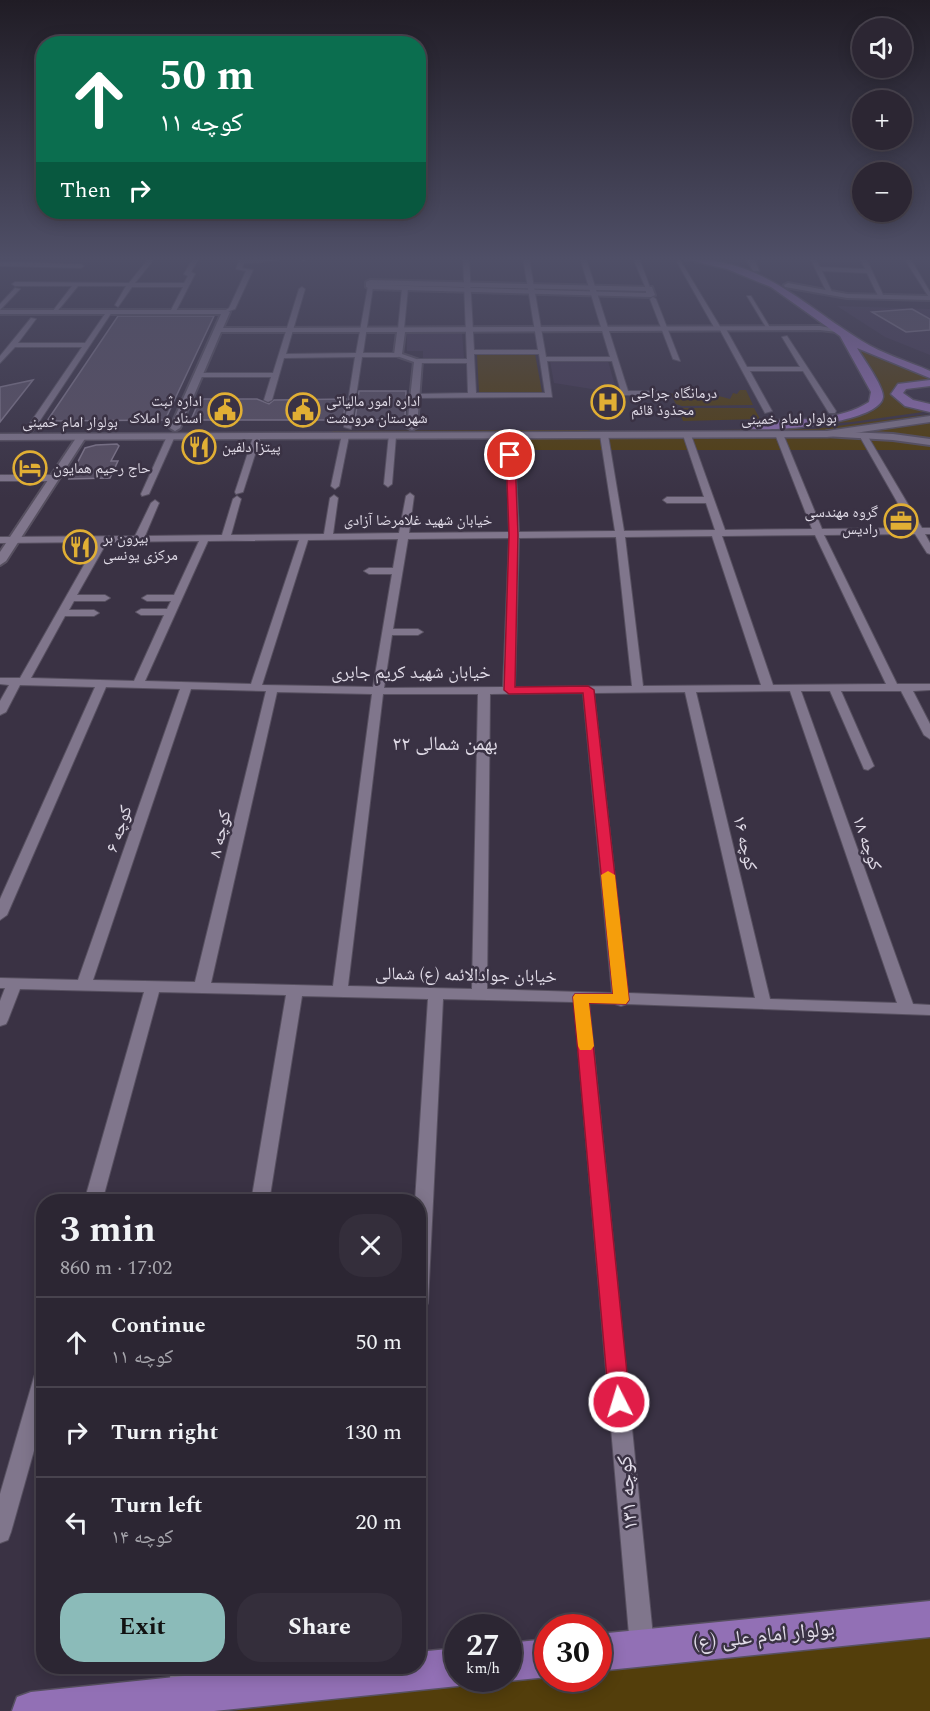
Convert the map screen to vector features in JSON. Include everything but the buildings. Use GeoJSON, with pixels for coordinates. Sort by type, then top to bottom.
{"type":"FeatureCollection","features":[{"type":"Feature","properties":{"kind":"main road"},"geometry":{"type":"LineString","coordinates":[[752,425],[850,416],[873,406],[878,399],[877,392],[844,338]]}},
{"type":"Feature","properties":{"kind":"main road"},"geometry":{"type":"LineString","coordinates":[[850,338],[871,350],[930,375]]}},
{"type":"Feature","properties":{"kind":"main road"},"geometry":{"type":"LineString","coordinates":[[869,338],[930,368]]}},
{"type":"Feature","properties":{"kind":"main road"},"geometry":{"type":"LineString","coordinates":[[890,350],[930,362]]}},
{"type":"Feature","properties":{"kind":"main road"},"geometry":{"type":"LineString","coordinates":[[930,383],[902,386],[897,394],[909,403],[930,410]]}},
{"type":"Feature","properties":{"kind":"main road","name":"بولوار امام خمینی"},"geometry":{"type":"LineString","coordinates":[[0,437],[81,437],[173,432],[257,436],[412,427],[436,431],[510,435],[752,425],[817,426],[930,410]]}},
{"type":"Feature","properties":{"kind":"main road","name":"بولوار امام خمینی"},"geometry":{"type":"LineString","coordinates":[[347,431],[392,436],[436,431],[602,431],[687,435],[826,434],[930,418]]}},
{"type":"Feature","properties":{"kind":"main road","name":"بولوار امام خمینی"},"geometry":{"type":"LineString","coordinates":[[0,429],[317,432]]}},
{"type":"Feature","properties":{"kind":"main road","name":"بولوار امام علی (ع)"},"geometry":{"type":"LineString","coordinates":[[612,1651],[930,1619]]}},
{"type":"Feature","properties":{"kind":"main road"},"geometry":{"type":"LineString","coordinates":[[426,1669],[444,1668]]}},
{"type":"Feature","properties":{"kind":"main road"},"geometry":{"type":"LineString","coordinates":[[30,1711],[181,1681],[319,1674]]}},
{"type":"Feature","properties":{"kind":"street"},"geometry":{"type":"LineString","coordinates":[[0,361],[18,338]]}},
{"type":"Feature","properties":{"kind":"street"},"geometry":{"type":"LineString","coordinates":[[30,429],[92,338]]}},
{"type":"Feature","properties":{"kind":"street"},"geometry":{"type":"LineString","coordinates":[[145,494],[215,338]]}},
{"type":"Feature","properties":{"kind":"street"},"geometry":{"type":"LineString","coordinates":[[268,399],[287,338]]}},
{"type":"Feature","properties":{"kind":"street"},"geometry":{"type":"LineString","coordinates":[[336,486],[362,338]]}},
{"type":"Feature","properties":{"kind":"street"},"geometry":{"type":"LineString","coordinates":[[398,356],[400,338]]}},
{"type":"Feature","properties":{"kind":"street"},"geometry":{"type":"LineString","coordinates":[[470,338],[472,395]]}},
{"type":"Feature","properties":{"kind":"street"},"geometry":{"type":"LineString","coordinates":[[415,396],[549,395],[539,338]]}},
{"type":"Feature","properties":{"kind":"street"},"geometry":{"type":"LineString","coordinates":[[607,338],[625,393],[657,393]]}},
{"type":"Feature","properties":{"kind":"street"},"geometry":{"type":"LineString","coordinates":[[669,338],[677,359]]}},
{"type":"Feature","properties":{"kind":"street"},"geometry":{"type":"LineString","coordinates":[[726,338],[768,411]]}},
{"type":"Feature","properties":{"kind":"street"},"geometry":{"type":"LineString","coordinates":[[786,338],[832,411]]}},
{"type":"Feature","properties":{"kind":"street"},"geometry":{"type":"LineString","coordinates":[[12,345],[87,345]]}},
{"type":"Feature","properties":{"kind":"street"},"geometry":{"type":"LineString","coordinates":[[471,352],[614,359]]}},
{"type":"Feature","properties":{"kind":"street"},"geometry":{"type":"LineString","coordinates":[[282,356],[398,356],[418,361],[471,361]]}},
{"type":"Feature","properties":{"kind":"street"},"geometry":{"type":"LineString","coordinates":[[412,427],[418,361]]}},
{"type":"Feature","properties":{"kind":"street"},"geometry":{"type":"LineString","coordinates":[[745,369],[805,369]]}},
{"type":"Feature","properties":{"kind":"street"},"geometry":{"type":"LineString","coordinates":[[198,375],[276,375]]}},
{"type":"Feature","properties":{"kind":"street"},"geometry":{"type":"LineString","coordinates":[[602,431],[620,534],[638,689]]}},
{"type":"Feature","properties":{"kind":"street"},"geometry":{"type":"LineString","coordinates":[[779,434],[818,532],[899,687],[930,735]]}},
{"type":"Feature","properties":{"kind":"street"},"geometry":{"type":"LineString","coordinates":[[826,434],[863,435],[930,442]]}},
{"type":"Feature","properties":{"kind":"street"},"geometry":{"type":"LineString","coordinates":[[509,690],[514,535],[510,435]]}},
{"type":"Feature","properties":{"kind":"street"},"geometry":{"type":"LineString","coordinates":[[687,435],[768,688]]}},
{"type":"Feature","properties":{"kind":"street"},"geometry":{"type":"LineString","coordinates":[[863,435],[925,531],[930,551]]}},
{"type":"Feature","properties":{"kind":"street"},"geometry":{"type":"LineString","coordinates":[[226,537],[257,436]]}},
{"type":"Feature","properties":{"kind":"street"},"geometry":{"type":"LineString","coordinates":[[388,484],[392,436]]}},
{"type":"Feature","properties":{"kind":"street"},"geometry":{"type":"LineString","coordinates":[[0,561],[81,437]]}},
{"type":"Feature","properties":{"kind":"street"},"geometry":{"type":"LineString","coordinates":[[0,478],[53,478]]}},
{"type":"Feature","properties":{"kind":"street"},"geometry":{"type":"LineString","coordinates":[[340,992],[378,691],[410,496]]}},
{"type":"Feature","properties":{"kind":"street"},"geometry":{"type":"LineString","coordinates":[[328,536],[334,498]]}},
{"type":"Feature","properties":{"kind":"street"},"geometry":{"type":"LineString","coordinates":[[667,500],[709,500]]}},
{"type":"Feature","properties":{"kind":"street"},"geometry":{"type":"LineString","coordinates":[[139,538],[154,503]]}},
{"type":"Feature","properties":{"kind":"street","name":"خیابان شهید غلامرضا آزادی"},"geometry":{"type":"LineString","coordinates":[[0,540],[925,531]]}},
{"type":"Feature","properties":{"kind":"street"},"geometry":{"type":"LineString","coordinates":[[255,688],[305,536]]}},
{"type":"Feature","properties":{"kind":"street"},"geometry":{"type":"LineString","coordinates":[[138,685],[205,537]]}},
{"type":"Feature","properties":{"kind":"street"},"geometry":{"type":"LineString","coordinates":[[0,712],[62,613],[104,538]]}},
{"type":"Feature","properties":{"kind":"street"},"geometry":{"type":"LineString","coordinates":[[369,571],[398,571]]}},
{"type":"Feature","properties":{"kind":"street"},"geometry":{"type":"LineString","coordinates":[[70,598],[105,598]]}},
{"type":"Feature","properties":{"kind":"street"},"geometry":{"type":"LineString","coordinates":[[147,598],[177,598]]}},
{"type":"Feature","properties":{"kind":"street"},"geometry":{"type":"LineString","coordinates":[[141,612],[171,612]]}},
{"type":"Feature","properties":{"kind":"street"},"geometry":{"type":"LineString","coordinates":[[62,613],[94,613]]}},
{"type":"Feature","properties":{"kind":"street"},"geometry":{"type":"LineString","coordinates":[[389,632],[418,632]]}},
{"type":"Feature","properties":{"kind":"street","name":"خیابان شهید کریم جابری"},"geometry":{"type":"LineString","coordinates":[[0,681],[378,691],[930,687]]}},
{"type":"Feature","properties":{"kind":"street"},"geometry":{"type":"LineString","coordinates":[[0,915],[102,684]]}},
{"type":"Feature","properties":{"kind":"street","name":"کوچه ۶"},"geometry":{"type":"LineString","coordinates":[[84,984],[187,686]]}},
{"type":"Feature","properties":{"kind":"street","name":"کوچه ۸"},"geometry":{"type":"LineString","coordinates":[[202,987],[272,688]]}},
{"type":"Feature","properties":{"kind":"street","name":"کوچه ۱۸"},"geometry":{"type":"LineString","coordinates":[[794,688],[907,1010]]}},
{"type":"Feature","properties":{"kind":"street"},"geometry":{"type":"LineString","coordinates":[[834,688],[868,766]]}},
{"type":"Feature","properties":{"kind":"street","name":"کوچه ۱۶"},"geometry":{"type":"LineString","coordinates":[[690,689],[764,1005]]}},
{"type":"Feature","properties":{"kind":"street"},"geometry":{"type":"LineString","coordinates":[[588,690],[621,1000]]}},
{"type":"Feature","properties":{"kind":"street"},"geometry":{"type":"LineString","coordinates":[[479,996],[484,691]]}},
{"type":"Feature","properties":{"kind":"street"},"geometry":{"type":"LineString","coordinates":[[0,1020],[8,983]]}},
{"type":"Feature","properties":{"kind":"street","name":"خیابان جوادالائمه (ع) شمالی"},"geometry":{"type":"LineString","coordinates":[[8,983],[581,997],[930,1010]]}},
{"type":"Feature","properties":{"kind":"street"},"geometry":{"type":"LineString","coordinates":[[95,1194],[153,986]]}},
{"type":"Feature","properties":{"kind":"street"},"geometry":{"type":"LineString","coordinates":[[261,1194],[295,990]]}},
{"type":"Feature","properties":{"kind":"street"},"geometry":{"type":"LineString","coordinates":[[424,1194],[436,995]]}},
{"type":"Feature","properties":{"kind":"street","name":"کوچه ۱۳۱"},"geometry":{"type":"LineString","coordinates":[[581,997],[642,1648]]}},
{"type":"Feature","properties":{"kind":"street"},"geometry":{"type":"LineString","coordinates":[[0,1532],[36,1405]]}},
{"type":"Feature","properties":{"kind":"shaded area"},"geometry":{"type":"Polygon","coordinates":[[[407,338],[462,338],[464,358],[423,358],[423,351],[407,351],[407,338]]]}},
{"type":"Feature","properties":{"kind":"shaded area"},"geometry":{"type":"Polygon","coordinates":[[[887,338],[930,338],[930,355],[887,338]]]}},
{"type":"Feature","properties":{"kind":"shaded area"},"geometry":{"type":"Polygon","coordinates":[[[856,348],[930,377],[930,381],[899,385],[893,389],[892,394],[909,406],[930,411],[852,422],[786,426],[842,420],[872,411],[881,405],[884,396],[880,383],[856,348]]]}},
{"type":"Feature","properties":{"kind":"shaded area"},"geometry":{"type":"Polygon","coordinates":[[[477,354],[535,354],[542,392],[479,392],[477,354]]]}},
{"type":"Feature","properties":{"kind":"shaded area"},"geometry":{"type":"Polygon","coordinates":[[[550,361],[608,361],[617,393],[554,383],[550,361]]]}},
{"type":"Feature","properties":{"kind":"shaded area"},"geometry":{"type":"Polygon","coordinates":[[[740,390],[746,390],[753,405],[682,406],[676,404],[670,393],[685,398],[711,394],[730,399],[733,393],[737,394],[740,390]]]}},
{"type":"Feature","properties":{"kind":"shaded area"},"geometry":{"type":"Polygon","coordinates":[[[678,408],[754,408],[760,419],[683,421],[678,408]]]}},
{"type":"Feature","properties":{"kind":"shaded area"},"geometry":{"type":"Polygon","coordinates":[[[930,414],[856,428],[815,432],[632,431],[814,429],[930,414]]]}},
{"type":"Feature","properties":{"kind":"shaded area"},"geometry":{"type":"Polygon","coordinates":[[[930,421],[930,440],[862,433],[930,421]]]}},
{"type":"Feature","properties":{"kind":"shaded area"},"geometry":{"type":"Polygon","coordinates":[[[334,431],[591,431],[331,432],[334,431]]]}},
{"type":"Feature","properties":{"kind":"shaded area"},"geometry":{"type":"Polygon","coordinates":[[[889,438],[930,443],[930,450],[521,450],[520,439],[889,438]]]}},
{"type":"Feature","properties":{"kind":"shaded area"},"geometry":{"type":"Polygon","coordinates":[[[930,1637],[930,1711],[232,1711],[444,1687],[444,1692],[522,1692],[522,1679],[534,1677],[534,1692],[612,1692],[612,1670],[930,1637]]]}},
{"type":"Feature","properties":{"kind":"slow traffic"},"geometry":{"type":"LineString","coordinates":[[586,1046],[581,997],[621,1000],[608,875]]}},
{"type":"Feature","properties":{"kind":"place","name":"درمانگاه جراحی محذوذ قائم"},"geometry":{"type":"Point","coordinates":[608,402]}},
{"type":"Feature","properties":{"kind":"place","name":"اداره ثبت اسناد و املاک"},"geometry":{"type":"Point","coordinates":[225,410]}},
{"type":"Feature","properties":{"kind":"place","name":"اداره امور مالیاتی شهرستان مرودشت"},"geometry":{"type":"Point","coordinates":[303,410]}},
{"type":"Feature","properties":{"kind":"place","name":"پیتزا دلفین"},"geometry":{"type":"Point","coordinates":[199,447]}},
{"type":"Feature","properties":{"kind":"place","name":"حاج رحیم همایون"},"geometry":{"type":"Point","coordinates":[30,468]}},
{"type":"Feature","properties":{"kind":"place","name":"گروه مهندسی رادیس"},"geometry":{"type":"Point","coordinates":[901,521]}},
{"type":"Feature","properties":{"kind":"place","name":"بیرون بر مرکزی یونسی"},"geometry":{"type":"Point","coordinates":[80,547]}},
{"type":"Feature","properties":{"kind":"district","name":"۲۲ بهمن شمالی"},"geometry":{"type":"Point","coordinates":[445,744]}},
{"type":"Feature","properties":{"kind":"route"},"geometry":{"type":"LineString","coordinates":[[510,455],[514,535],[509,690],[588,690],[621,1000],[581,997],[619,1402]]}}]}
